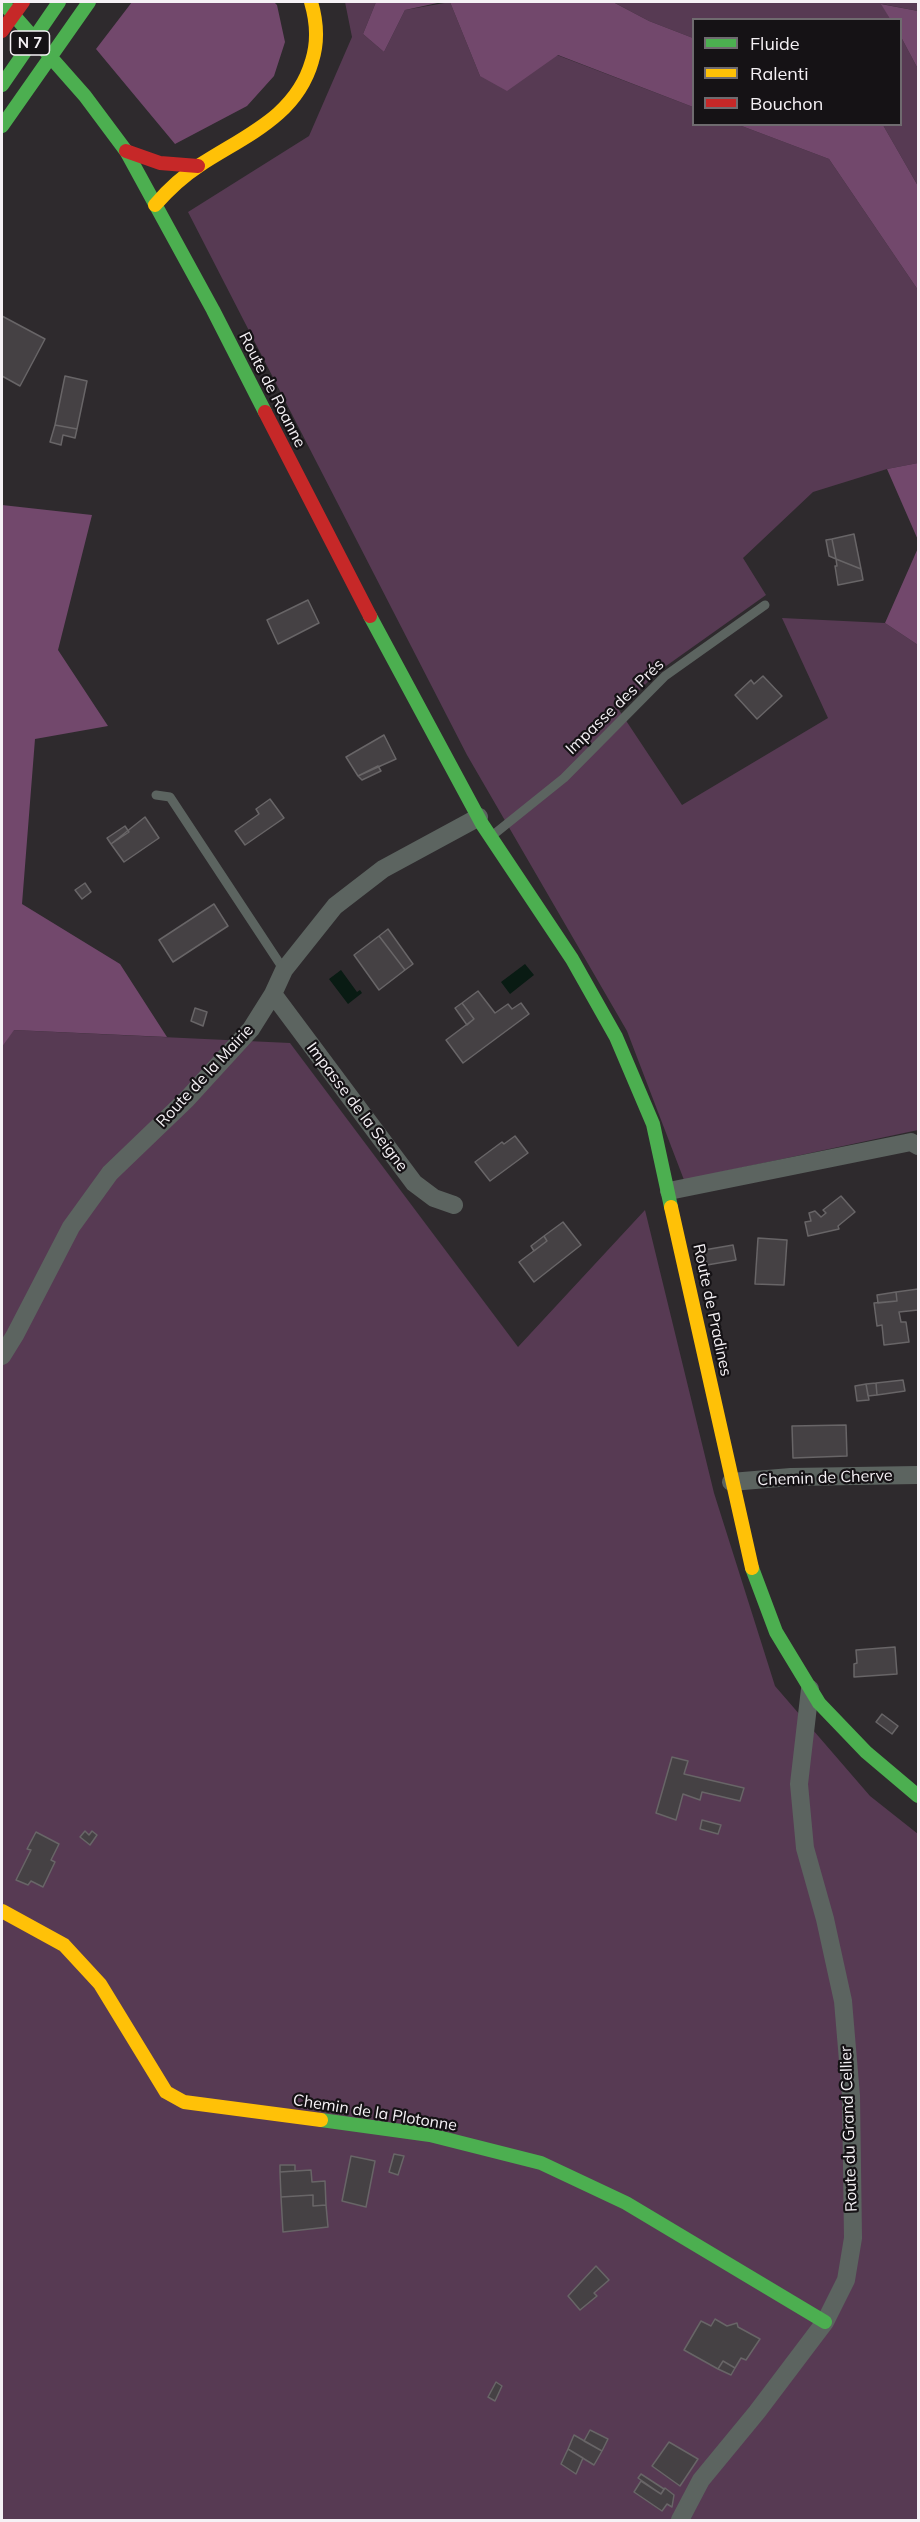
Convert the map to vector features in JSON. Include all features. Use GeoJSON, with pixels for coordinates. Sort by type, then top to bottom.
{"type":"FeatureCollection","features":[{"type":"Feature","properties":{"kind":"main road","name":"Route de Roanne"},"geometry":{"type":"LineString","coordinates":[[2,2],[85,96],[126,151],[218,321],[359,595],[479,817]]}},
{"type":"Feature","properties":{"kind":"main road","name":"N 7"},"geometry":{"type":"LineString","coordinates":[[2,31],[22,2]]}},
{"type":"Feature","properties":{"kind":"main road","name":"N 7"},"geometry":{"type":"LineString","coordinates":[[2,86],[59,2]]}},
{"type":"Feature","properties":{"kind":"main road"},"geometry":{"type":"LineString","coordinates":[[2,126],[89,2]]}},
{"type":"Feature","properties":{"kind":"main road"},"geometry":{"type":"LineString","coordinates":[[155,205],[198,166],[251,137],[289,107],[304,85],[313,60],[318,33],[311,2]]}},
{"type":"Feature","properties":{"kind":"main road"},"geometry":{"type":"LineString","coordinates":[[126,151],[160,163],[198,166]]}},
{"type":"Feature","properties":{"kind":"main road","name":"Route de Pradines"},"geometry":{"type":"LineString","coordinates":[[479,817],[572,959],[616,1037],[653,1124],[754,1578],[776,1632],[819,1703],[866,1752],[918,1796]]}},
{"type":"Feature","properties":{"kind":"main road","name":"Chemin de la Plotonne"},"geometry":{"type":"LineString","coordinates":[[2,1911],[64,1945],[100,1984],[166,2092],[184,2102],[430,2135],[541,2163],[626,2203],[825,2322]]}},
{"type":"Feature","properties":{"kind":"street","name":"Route de la Mairie"},"geometry":{"type":"LineString","coordinates":[[2,1356],[71,1227],[110,1173],[187,1099],[251,1029],[273,994],[284,970],[335,906],[375,875],[479,817]]}},
{"type":"Feature","properties":{"kind":"street","name":"Impasse de la Seigne"},"geometry":{"type":"LineString","coordinates":[[273,994],[414,1183],[434,1198],[454,1205]]}},
{"type":"Feature","properties":{"kind":"street"},"geometry":{"type":"LineString","coordinates":[[669,1191],[911,1142],[918,1146]]}},
{"type":"Feature","properties":{"kind":"street","name":"Chemin de Cherve"},"geometry":{"type":"LineString","coordinates":[[731,1482],[791,1477],[918,1475]]}},
{"type":"Feature","properties":{"kind":"street","name":"Route du Grand Cellier"},"geometry":{"type":"LineString","coordinates":[[680,2520],[701,2480],[757,2412],[825,2322],[846,2280],[853,2238],[851,2096],[843,2001],[825,1919],[805,1848],[800,1784],[810,1689]]}},
{"type":"Feature","properties":{"kind":"lane","name":"Impasse des Prés"},"geometry":{"type":"LineString","coordinates":[[491,837],[564,778],[665,676],[765,605]]}},
{"type":"Feature","properties":{"kind":"lane"},"geometry":{"type":"LineString","coordinates":[[156,795],[170,797],[284,970]]}},
{"type":"Feature","properties":{"kind":"shaded area"},"geometry":{"type":"Polygon","coordinates":[[[132,2],[274,2],[277,5],[285,42],[274,76],[247,106],[175,144],[96,49],[132,2]]]}},
{"type":"Feature","properties":{"kind":"shaded area"},"geometry":{"type":"Polygon","coordinates":[[[345,2],[376,2],[363,34],[384,52],[405,10],[450,2],[480,76],[557,55],[692,107],[692,126],[742,126],[829,159],[918,290],[918,463],[887,469],[813,492],[743,558],[766,595],[659,671],[619,710],[682,805],[828,718],[782,618],[885,623],[918,645],[918,1130],[684,1180],[627,1031],[467,755],[188,212],[309,136],[352,37],[345,2]]]}},
{"type":"Feature","properties":{"kind":"shaded area"},"geometry":{"type":"Polygon","coordinates":[[[376,2],[442,2],[405,10],[384,52],[363,34],[376,2]]]}},
{"type":"Feature","properties":{"kind":"shaded area"},"geometry":{"type":"Polygon","coordinates":[[[450,2],[613,2],[649,21],[692,38],[692,107],[558,55],[507,91],[480,76],[450,2]]]}},
{"type":"Feature","properties":{"kind":"shaded area"},"geometry":{"type":"Polygon","coordinates":[[[613,2],[918,2],[918,11],[882,4],[889,18],[692,18],[692,38],[649,21],[613,2]]]}},
{"type":"Feature","properties":{"kind":"shaded area"},"geometry":{"type":"Polygon","coordinates":[[[881,4],[918,11],[918,69],[902,39],[902,18],[889,18],[881,4]]]}},
{"type":"Feature","properties":{"kind":"shaded area"},"geometry":{"type":"Polygon","coordinates":[[[902,39],[918,69],[918,186],[884,126],[902,126],[902,39]]]}},
{"type":"Feature","properties":{"kind":"shaded area"},"geometry":{"type":"Polygon","coordinates":[[[742,126],[884,126],[918,186],[918,290],[829,159],[742,126]]]}},
{"type":"Feature","properties":{"kind":"shaded area"},"geometry":{"type":"Polygon","coordinates":[[[918,463],[918,540],[887,469],[918,463]]]}},
{"type":"Feature","properties":{"kind":"shaded area"},"geometry":{"type":"Polygon","coordinates":[[[2,505],[92,515],[58,650],[108,726],[35,739],[22,904],[120,964],[167,1037],[14,1030],[2,1047],[2,505]]]}},
{"type":"Feature","properties":{"kind":"shaded area"},"geometry":{"type":"Polygon","coordinates":[[[918,548],[918,645],[885,623],[918,548]]]}},
{"type":"Feature","properties":{"kind":"shaded area"},"geometry":{"type":"Polygon","coordinates":[[[525,964],[534,975],[510,994],[501,982],[525,964]]]}},
{"type":"Feature","properties":{"kind":"shaded area"},"geometry":{"type":"Polygon","coordinates":[[[341,970],[357,992],[360,990],[362,993],[348,1004],[329,979],[341,970]]]}},
{"type":"Feature","properties":{"kind":"shaded area"},"geometry":{"type":"Polygon","coordinates":[[[13,1030],[290,1043],[518,1347],[645,1210],[714,1493],[775,1686],[870,1796],[918,1834],[918,2520],[2,2520],[2,1047],[13,1030]]]}},
{"type":"Feature","properties":{"kind":"building"},"geometry":{"type":"Polygon","coordinates":[[[2,316],[45,339],[20,386],[2,376],[2,316]]]}},
{"type":"Feature","properties":{"kind":"building"},"geometry":{"type":"Polygon","coordinates":[[[65,376],[87,381],[77,429],[55,425],[65,376]]]}},
{"type":"Feature","properties":{"kind":"building"},"geometry":{"type":"Polygon","coordinates":[[[55,425],[77,429],[75,438],[63,435],[61,445],[50,442],[55,425]]]}},
{"type":"Feature","properties":{"kind":"building"},"geometry":{"type":"Polygon","coordinates":[[[854,534],[861,569],[836,559],[832,539],[854,534]]]}},
{"type":"Feature","properties":{"kind":"building"},"geometry":{"type":"Polygon","coordinates":[[[832,539],[836,559],[829,556],[826,540],[832,539]]]}},
{"type":"Feature","properties":{"kind":"building"},"geometry":{"type":"Polygon","coordinates":[[[836,559],[861,569],[863,580],[838,585],[836,559]]]}},
{"type":"Feature","properties":{"kind":"building"},"geometry":{"type":"Polygon","coordinates":[[[308,600],[319,623],[278,644],[267,620],[308,600]]]}},
{"type":"Feature","properties":{"kind":"building"},"geometry":{"type":"Polygon","coordinates":[[[763,676],[782,696],[757,719],[735,695],[751,680],[754,684],[763,676]]]}},
{"type":"Feature","properties":{"kind":"building"},"geometry":{"type":"Polygon","coordinates":[[[384,735],[396,759],[358,776],[346,757],[384,735]]]}},
{"type":"Feature","properties":{"kind":"building"},"geometry":{"type":"Polygon","coordinates":[[[378,766],[381,771],[362,780],[358,776],[378,766]]]}},
{"type":"Feature","properties":{"kind":"building"},"geometry":{"type":"Polygon","coordinates":[[[270,799],[284,818],[245,845],[235,831],[259,814],[256,809],[270,799]]]}},
{"type":"Feature","properties":{"kind":"building"},"geometry":{"type":"Polygon","coordinates":[[[145,817],[159,838],[124,862],[111,844],[145,817]]]}},
{"type":"Feature","properties":{"kind":"building"},"geometry":{"type":"Polygon","coordinates":[[[125,826],[129,832],[111,844],[107,838],[125,826]]]}},
{"type":"Feature","properties":{"kind":"building"},"geometry":{"type":"Polygon","coordinates":[[[85,883],[91,892],[82,899],[75,890],[85,883]]]}},
{"type":"Feature","properties":{"kind":"building"},"geometry":{"type":"Polygon","coordinates":[[[214,904],[228,926],[173,962],[159,940],[214,904]]]}},
{"type":"Feature","properties":{"kind":"building"},"geometry":{"type":"Polygon","coordinates":[[[388,929],[413,964],[405,970],[379,936],[388,929]]]}},
{"type":"Feature","properties":{"kind":"building"},"geometry":{"type":"Polygon","coordinates":[[[379,936],[405,970],[379,990],[354,955],[379,936]]]}},
{"type":"Feature","properties":{"kind":"building"},"geometry":{"type":"Polygon","coordinates":[[[478,991],[495,1013],[508,1004],[512,1009],[521,1003],[529,1014],[463,1063],[446,1040],[474,1019],[462,1003],[478,991]]]}},
{"type":"Feature","properties":{"kind":"building"},"geometry":{"type":"Polygon","coordinates":[[[462,1003],[474,1019],[467,1025],[455,1008],[462,1003]]]}},
{"type":"Feature","properties":{"kind":"building"},"geometry":{"type":"Polygon","coordinates":[[[195,1008],[207,1012],[203,1026],[191,1021],[195,1008]]]}},
{"type":"Feature","properties":{"kind":"building"},"geometry":{"type":"Polygon","coordinates":[[[515,1136],[528,1153],[490,1181],[475,1162],[502,1142],[504,1144],[515,1136]]]}},
{"type":"Feature","properties":{"kind":"building"},"geometry":{"type":"Polygon","coordinates":[[[841,1196],[855,1212],[838,1226],[839,1229],[808,1236],[805,1222],[811,1221],[809,1213],[815,1211],[821,1217],[826,1213],[823,1210],[841,1196]]]}},
{"type":"Feature","properties":{"kind":"building"},"geometry":{"type":"Polygon","coordinates":[[[563,1222],[581,1245],[534,1282],[519,1262],[547,1241],[544,1236],[563,1222]]]}},
{"type":"Feature","properties":{"kind":"building"},"geometry":{"type":"Polygon","coordinates":[[[544,1236],[547,1241],[534,1251],[531,1246],[544,1236]]]}},
{"type":"Feature","properties":{"kind":"building"},"geometry":{"type":"Polygon","coordinates":[[[758,1238],[787,1240],[784,1285],[755,1284],[758,1238]]]}},
{"type":"Feature","properties":{"kind":"building"},"geometry":{"type":"Polygon","coordinates":[[[733,1245],[736,1260],[707,1265],[704,1250],[733,1245]]]}},
{"type":"Feature","properties":{"kind":"building"},"geometry":{"type":"Polygon","coordinates":[[[918,1289],[918,1310],[899,1312],[901,1322],[906,1322],[909,1342],[884,1345],[882,1325],[877,1326],[874,1303],[897,1301],[896,1292],[918,1289]]]}},
{"type":"Feature","properties":{"kind":"building"},"geometry":{"type":"Polygon","coordinates":[[[896,1292],[897,1301],[878,1303],[877,1295],[896,1292]]]}},
{"type":"Feature","properties":{"kind":"building"},"geometry":{"type":"Polygon","coordinates":[[[903,1380],[905,1391],[877,1395],[876,1383],[903,1380]]]}},
{"type":"Feature","properties":{"kind":"building"},"geometry":{"type":"Polygon","coordinates":[[[876,1383],[877,1395],[868,1396],[866,1384],[876,1383]]]}},
{"type":"Feature","properties":{"kind":"building"},"geometry":{"type":"Polygon","coordinates":[[[866,1384],[869,1400],[857,1401],[855,1386],[866,1384]]]}},
{"type":"Feature","properties":{"kind":"building"},"geometry":{"type":"Polygon","coordinates":[[[846,1425],[847,1456],[793,1458],[792,1426],[846,1425]]]}},
{"type":"Feature","properties":{"kind":"building"},"geometry":{"type":"Polygon","coordinates":[[[895,1647],[897,1674],[854,1677],[854,1664],[857,1663],[856,1650],[895,1647]]]}},
{"type":"Feature","properties":{"kind":"building"},"geometry":{"type":"Polygon","coordinates":[[[882,1714],[898,1726],[892,1734],[876,1722],[882,1714]]]}},
{"type":"Feature","properties":{"kind":"building"},"geometry":{"type":"Polygon","coordinates":[[[672,1757],[688,1761],[684,1774],[744,1788],[740,1801],[702,1792],[700,1800],[683,1794],[676,1820],[656,1813],[672,1757]]]}},
{"type":"Feature","properties":{"kind":"building"},"geometry":{"type":"Polygon","coordinates":[[[702,1820],[721,1825],[718,1834],[700,1829],[702,1820]]]}},
{"type":"Feature","properties":{"kind":"building"},"geometry":{"type":"Polygon","coordinates":[[[85,1831],[89,1835],[92,1831],[97,1835],[90,1845],[80,1837],[85,1831]]]}},
{"type":"Feature","properties":{"kind":"building"},"geometry":{"type":"Polygon","coordinates":[[[36,1832],[59,1844],[51,1860],[55,1862],[43,1887],[31,1881],[28,1885],[16,1880],[31,1850],[27,1849],[36,1832]]]}},
{"type":"Feature","properties":{"kind":"building"},"geometry":{"type":"Polygon","coordinates":[[[394,2154],[404,2156],[398,2175],[389,2172],[394,2154]]]}},
{"type":"Feature","properties":{"kind":"building"},"geometry":{"type":"Polygon","coordinates":[[[351,2156],[375,2161],[366,2207],[342,2201],[351,2156]]]}},
{"type":"Feature","properties":{"kind":"building"},"geometry":{"type":"Polygon","coordinates":[[[280,2165],[295,2165],[295,2171],[280,2172],[280,2165]]]}},
{"type":"Feature","properties":{"kind":"building"},"geometry":{"type":"Polygon","coordinates":[[[311,2170],[312,2182],[325,2181],[326,2205],[313,2206],[313,2195],[281,2197],[280,2172],[311,2170]]]}},
{"type":"Feature","properties":{"kind":"building"},"geometry":{"type":"Polygon","coordinates":[[[313,2195],[313,2206],[326,2205],[328,2227],[283,2232],[281,2197],[313,2195]]]}},
{"type":"Feature","properties":{"kind":"building"},"geometry":{"type":"Polygon","coordinates":[[[596,2266],[609,2280],[594,2293],[597,2296],[580,2310],[568,2296],[596,2266]]]}},
{"type":"Feature","properties":{"kind":"building"},"geometry":{"type":"Polygon","coordinates":[[[715,2319],[727,2326],[737,2323],[738,2327],[760,2339],[746,2360],[741,2358],[735,2368],[723,2361],[718,2369],[684,2350],[701,2321],[711,2326],[715,2319]]]}},
{"type":"Feature","properties":{"kind":"building"},"geometry":{"type":"Polygon","coordinates":[[[723,2361],[735,2368],[731,2375],[718,2369],[723,2361]]]}},
{"type":"Feature","properties":{"kind":"building"},"geometry":{"type":"Polygon","coordinates":[[[496,2382],[502,2386],[495,2401],[488,2397],[496,2382]]]}},
{"type":"Feature","properties":{"kind":"building"},"geometry":{"type":"Polygon","coordinates":[[[590,2430],[608,2439],[602,2451],[584,2441],[590,2430]]]}},
{"type":"Feature","properties":{"kind":"building"},"geometry":{"type":"Polygon","coordinates":[[[574,2435],[602,2451],[594,2465],[568,2449],[574,2435]]]}},
{"type":"Feature","properties":{"kind":"building"},"geometry":{"type":"Polygon","coordinates":[[[669,2442],[698,2459],[680,2486],[652,2466],[669,2442]]]}},
{"type":"Feature","properties":{"kind":"building"},"geometry":{"type":"Polygon","coordinates":[[[568,2449],[583,2458],[576,2474],[561,2464],[568,2449]]]}},
{"type":"Feature","properties":{"kind":"building"},"geometry":{"type":"Polygon","coordinates":[[[641,2474],[664,2489],[661,2494],[638,2478],[641,2474]]]}},
{"type":"Feature","properties":{"kind":"building"},"geometry":{"type":"Polygon","coordinates":[[[641,2481],[661,2494],[665,2488],[674,2495],[672,2507],[667,2504],[662,2511],[634,2492],[641,2481]]]}},
{"type":"Feature","properties":{"kind":"traffic: fast"},"geometry":{"type":"LineString","coordinates":[[2,2],[85,96],[126,151],[213,310],[265,412]]}},
{"type":"Feature","properties":{"kind":"traffic: fast"},"geometry":{"type":"LineString","coordinates":[[2,85],[59,2]]}},
{"type":"Feature","properties":{"kind":"traffic: fast"},"geometry":{"type":"LineString","coordinates":[[2,126],[89,2]]}},
{"type":"Feature","properties":{"kind":"traffic: fast"},"geometry":{"type":"LineString","coordinates":[[370,616],[482,824],[572,959],[616,1037],[653,1124],[671,1207]]}},
{"type":"Feature","properties":{"kind":"traffic: fast"},"geometry":{"type":"LineString","coordinates":[[752,1568],[776,1632],[819,1703],[866,1752],[918,1796]]}},
{"type":"Feature","properties":{"kind":"traffic: fast"},"geometry":{"type":"LineString","coordinates":[[321,2120],[430,2135],[541,2163],[626,2203],[825,2322]]}},
{"type":"Feature","properties":{"kind":"traffic: slow"},"geometry":{"type":"LineString","coordinates":[[155,205],[188,174],[251,134],[281,111],[294,97],[304,80],[314,54],[316,32],[311,2]]}},
{"type":"Feature","properties":{"kind":"traffic: slow"},"geometry":{"type":"LineString","coordinates":[[671,1207],[752,1568]]}},
{"type":"Feature","properties":{"kind":"traffic: slow"},"geometry":{"type":"LineString","coordinates":[[2,1911],[64,1945],[100,1984],[166,2092],[184,2102],[321,2120]]}},
{"type":"Feature","properties":{"kind":"traffic: jam"},"geometry":{"type":"LineString","coordinates":[[2,31],[23,2]]}},
{"type":"Feature","properties":{"kind":"traffic: jam"},"geometry":{"type":"LineString","coordinates":[[126,151],[160,163],[198,166]]}},
{"type":"Feature","properties":{"kind":"traffic: jam"},"geometry":{"type":"LineString","coordinates":[[265,412],[370,616]]}}]}
